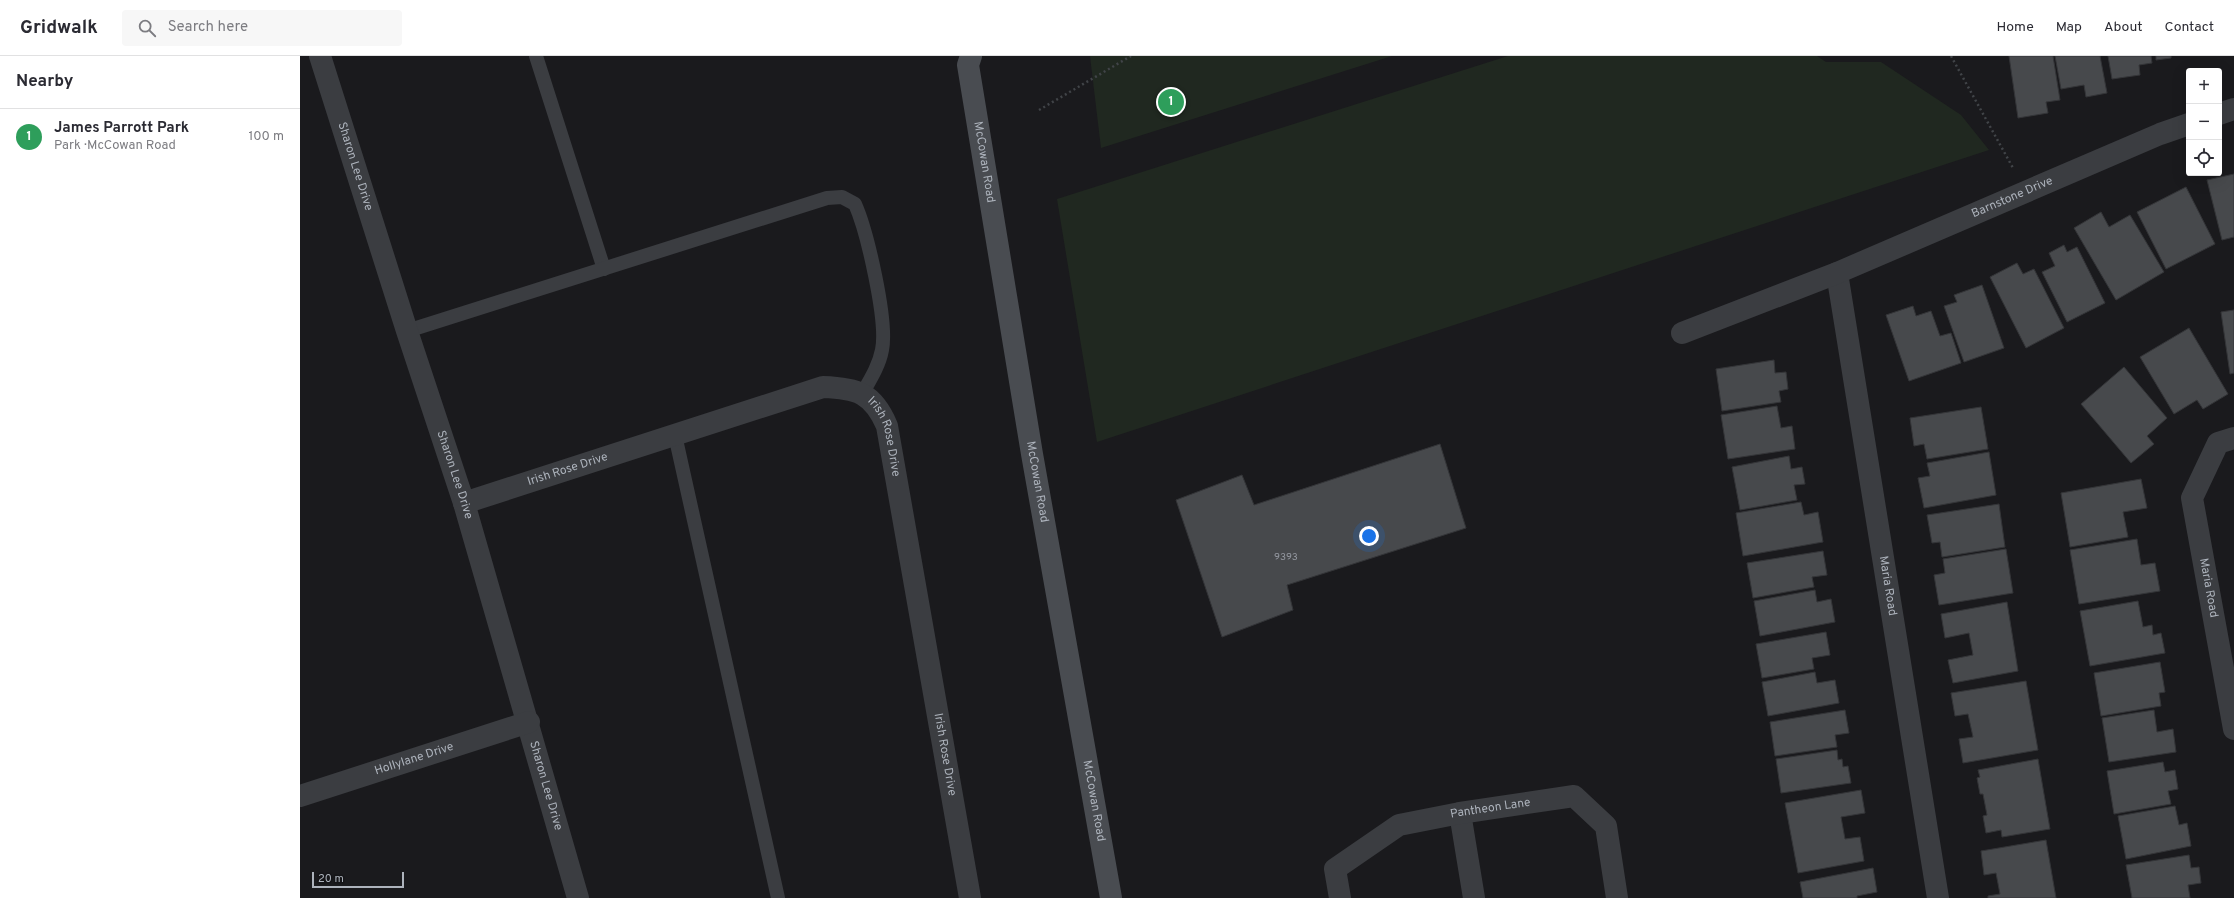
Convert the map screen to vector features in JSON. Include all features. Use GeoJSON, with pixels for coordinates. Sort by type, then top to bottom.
{"type":"FeatureCollection","features":[{"type":"Feature","properties":{"kind":"main road","name":"McCowan Road"},"geometry":{"type":"LineString","coordinates":[[966,59],[1032,454],[1111,898]]}},
{"type":"Feature","properties":{"kind":"street","name":"Sharon Lee Drive"},"geometry":{"type":"LineString","coordinates":[[320,56],[407,331],[464,503],[529,722],[578,898]]}},
{"type":"Feature","properties":{"kind":"street"},"geometry":{"type":"LineString","coordinates":[[2222,113],[2234,109]]}},
{"type":"Feature","properties":{"kind":"street","name":"Barnstone Drive"},"geometry":{"type":"LineString","coordinates":[[1682,333],[1837,273],[2160,134],[2186,125]]}},
{"type":"Feature","properties":{"kind":"street","name":"Maria Road"},"geometry":{"type":"LineString","coordinates":[[1837,273],[1938,898]]}},
{"type":"Feature","properties":{"kind":"street","name":"Irish Rose Drive"},"geometry":{"type":"LineString","coordinates":[[464,503],[823,387],[842,387],[862,394],[879,407],[887,426],[970,898]]}},
{"type":"Feature","properties":{"kind":"street","name":"Maria Road"},"geometry":{"type":"LineString","coordinates":[[2234,438],[2218,443],[2192,498],[2234,730]]}},
{"type":"Feature","properties":{"kind":"street","name":"Hollylane Drive"},"geometry":{"type":"LineString","coordinates":[[300,796],[529,722]]}},
{"type":"Feature","properties":{"kind":"street","name":"Pantheon Lane"},"geometry":{"type":"LineString","coordinates":[[1340,898],[1335,869],[1399,825],[1460,813],[1574,796],[1606,826],[1617,898]]}},
{"type":"Feature","properties":{"kind":"street"},"geometry":{"type":"LineString","coordinates":[[1460,813],[1474,898]]}},
{"type":"Feature","properties":{"kind":"lane"},"geometry":{"type":"LineString","coordinates":[[536,56],[604,269]]}},
{"type":"Feature","properties":{"kind":"lane"},"geometry":{"type":"LineString","coordinates":[[407,331],[827,198],[842,197],[855,204],[864,223],[883,329],[882,349],[878,366],[862,394]]}},
{"type":"Feature","properties":{"kind":"lane"},"geometry":{"type":"LineString","coordinates":[[675,435],[778,898]]}},
{"type":"Feature","properties":{"kind":"path"},"geometry":{"type":"LineString","coordinates":[[1039,110],[1131,56]]}},
{"type":"Feature","properties":{"kind":"path"},"geometry":{"type":"LineString","coordinates":[[1951,56],[2013,168]]}},
{"type":"Feature","properties":{"kind":"shaded area"},"geometry":{"type":"Polygon","coordinates":[[[1090,56],[1392,56],[1101,148],[1090,56]]]}},
{"type":"Feature","properties":{"kind":"shaded area"},"geometry":{"type":"Polygon","coordinates":[[[1508,56],[1817,56],[1826,62],[1881,62],[1961,115],[1989,150],[1097,442],[1057,199],[1508,56]]]}},
{"type":"Feature","properties":{"kind":"building"},"geometry":{"type":"Polygon","coordinates":[[[2009,56],[2053,56],[2060,100],[2046,102],[2048,113],[2018,118],[2009,56]]]}},
{"type":"Feature","properties":{"kind":"building"},"geometry":{"type":"Polygon","coordinates":[[[2055,56],[2100,56],[2107,93],[2086,97],[2084,85],[2061,89],[2055,56]]]}},
{"type":"Feature","properties":{"kind":"building"},"geometry":{"type":"Polygon","coordinates":[[[2108,56],[2151,56],[2152,63],[2139,65],[2140,75],[2112,79],[2108,56]]]}},
{"type":"Feature","properties":{"kind":"building"},"geometry":{"type":"Polygon","coordinates":[[[2156,56],[2171,56],[2171,58],[2156,60],[2156,56]]]}},
{"type":"Feature","properties":{"kind":"building"},"geometry":{"type":"Polygon","coordinates":[[[2234,174],[2234,237],[2222,240],[2207,180],[2234,174]]]}},
{"type":"Feature","properties":{"kind":"building"},"geometry":{"type":"Polygon","coordinates":[[[2186,187],[2215,244],[2166,269],[2137,212],[2186,187]]]}},
{"type":"Feature","properties":{"kind":"building"},"geometry":{"type":"Polygon","coordinates":[[[2101,212],[2109,227],[2130,215],[2164,272],[2116,300],[2074,228],[2101,212]]]}},
{"type":"Feature","properties":{"kind":"building"},"geometry":{"type":"Polygon","coordinates":[[[2064,245],[2067,252],[2077,247],[2105,303],[2067,322],[2042,272],[2055,266],[2049,253],[2064,245]]]}},
{"type":"Feature","properties":{"kind":"building"},"geometry":{"type":"Polygon","coordinates":[[[2017,263],[2023,274],[2034,269],[2064,328],[2026,348],[1990,277],[2017,263]]]}},
{"type":"Feature","properties":{"kind":"building"},"geometry":{"type":"Polygon","coordinates":[[[1982,285],[2004,348],[1964,362],[1944,306],[1957,302],[1954,295],[1982,285]]]}},
{"type":"Feature","properties":{"kind":"building"},"geometry":{"type":"Polygon","coordinates":[[[1913,306],[1916,316],[1931,311],[1940,336],[1951,333],[1961,363],[1909,381],[1886,315],[1913,306]]]}},
{"type":"Feature","properties":{"kind":"building"},"geometry":{"type":"Polygon","coordinates":[[[2234,310],[2234,373],[2230,374],[2221,312],[2234,310]]]}},
{"type":"Feature","properties":{"kind":"building"},"geometry":{"type":"Polygon","coordinates":[[[2189,328],[2228,394],[2203,409],[2197,400],[2174,414],[2140,357],[2189,328]]]}},
{"type":"Feature","properties":{"kind":"building"},"geometry":{"type":"Polygon","coordinates":[[[1774,360],[1775,373],[1786,372],[1788,389],[1779,391],[1781,402],[1722,411],[1716,369],[1774,360]]]}},
{"type":"Feature","properties":{"kind":"building"},"geometry":{"type":"Polygon","coordinates":[[[2124,367],[2167,418],[2147,436],[2154,444],[2131,463],[2081,404],[2124,367]]]}},
{"type":"Feature","properties":{"kind":"building"},"geometry":{"type":"Polygon","coordinates":[[[1777,406],[1781,428],[1792,426],[1795,449],[1728,459],[1721,415],[1777,406]]]}},
{"type":"Feature","properties":{"kind":"building"},"geometry":{"type":"Polygon","coordinates":[[[1981,407],[1988,449],[1927,459],[1924,444],[1914,446],[1910,418],[1981,407]]]}},
{"type":"Feature","properties":{"kind":"building"},"geometry":{"type":"Polygon","coordinates":[[[1440,444],[1466,528],[1287,585],[1293,610],[1222,637],[1176,500],[1242,475],[1254,505],[1440,444]]]}},
{"type":"Feature","properties":{"kind":"building"},"geometry":{"type":"Polygon","coordinates":[[[1989,452],[1996,495],[1924,508],[1918,478],[1930,476],[1927,463],[1989,452]]]}},
{"type":"Feature","properties":{"kind":"building"},"geometry":{"type":"Polygon","coordinates":[[[1789,456],[1791,469],[1802,467],[1805,484],[1794,485],[1797,500],[1740,510],[1732,467],[1789,456]]]}},
{"type":"Feature","properties":{"kind":"building"},"geometry":{"type":"Polygon","coordinates":[[[2141,479],[2147,508],[2123,512],[2128,537],[2070,547],[2061,493],[2141,479]]]}},
{"type":"Feature","properties":{"kind":"building"},"geometry":{"type":"Polygon","coordinates":[[[1801,502],[1804,515],[1818,512],[1823,542],[1743,556],[1736,513],[1801,502]]]}},
{"type":"Feature","properties":{"kind":"building"},"geometry":{"type":"Polygon","coordinates":[[[1999,504],[2005,547],[1942,557],[1940,542],[1932,543],[1927,515],[1999,504]]]}},
{"type":"Feature","properties":{"kind":"building"},"geometry":{"type":"Polygon","coordinates":[[[2137,539],[2141,565],[2155,563],[2160,591],[2079,604],[2070,550],[2137,539]]]}},
{"type":"Feature","properties":{"kind":"building"},"geometry":{"type":"Polygon","coordinates":[[[2006,549],[2013,593],[1939,605],[1934,575],[1945,573],[1943,559],[2006,549]]]}},
{"type":"Feature","properties":{"kind":"building"},"geometry":{"type":"Polygon","coordinates":[[[1823,551],[1827,575],[1812,577],[1814,587],[1753,598],[1747,563],[1823,551]]]}},
{"type":"Feature","properties":{"kind":"building"},"geometry":{"type":"Polygon","coordinates":[[[1815,590],[1817,602],[1831,599],[1835,622],[1760,636],[1754,601],[1815,590]]]}},
{"type":"Feature","properties":{"kind":"building"},"geometry":{"type":"Polygon","coordinates":[[[2138,601],[2143,627],[2152,625],[2153,635],[2161,633],[2165,653],[2090,666],[2080,611],[2138,601]]]}},
{"type":"Feature","properties":{"kind":"building"},"geometry":{"type":"Polygon","coordinates":[[[2007,602],[2018,671],[1953,683],[1948,660],[1973,655],[1969,633],[1945,638],[1941,614],[2007,602]]]}},
{"type":"Feature","properties":{"kind":"building"},"geometry":{"type":"Polygon","coordinates":[[[1826,632],[1830,655],[1812,658],[1814,669],[1762,678],[1756,644],[1826,632]]]}},
{"type":"Feature","properties":{"kind":"building"},"geometry":{"type":"Polygon","coordinates":[[[2160,662],[2165,692],[2159,693],[2161,706],[2101,716],[2094,673],[2160,662]]]}},
{"type":"Feature","properties":{"kind":"building"},"geometry":{"type":"Polygon","coordinates":[[[1815,672],[1817,683],[1835,680],[1839,703],[1768,716],[1762,682],[1815,672]]]}},
{"type":"Feature","properties":{"kind":"building"},"geometry":{"type":"Polygon","coordinates":[[[2026,681],[2038,750],[1963,763],[1959,739],[1973,737],[1968,714],[1955,716],[1951,693],[2026,681]]]}},
{"type":"Feature","properties":{"kind":"building"},"geometry":{"type":"Polygon","coordinates":[[[1845,710],[1849,733],[1835,735],[1837,747],[1775,756],[1770,722],[1845,710]]]}},
{"type":"Feature","properties":{"kind":"building"},"geometry":{"type":"Polygon","coordinates":[[[2154,710],[2157,732],[2173,729],[2176,752],[2109,762],[2102,718],[2154,710]]]}},
{"type":"Feature","properties":{"kind":"building"},"geometry":{"type":"Polygon","coordinates":[[[1837,750],[1838,760],[1842,759],[1843,767],[1848,766],[1851,783],[1781,793],[1776,759],[1837,750]]]}},
{"type":"Feature","properties":{"kind":"building"},"geometry":{"type":"Polygon","coordinates":[[[2038,759],[2050,829],[2002,837],[2001,830],[1986,833],[1983,816],[1987,815],[1983,794],[1980,794],[1977,778],[1980,777],[1978,770],[2038,759]]]}},
{"type":"Feature","properties":{"kind":"building"},"geometry":{"type":"Polygon","coordinates":[[[2163,762],[2165,772],[2175,770],[2178,789],[2168,791],[2171,804],[2114,814],[2107,771],[2163,762]]]}},
{"type":"Feature","properties":{"kind":"building"},"geometry":{"type":"Polygon","coordinates":[[[1861,790],[1865,813],[1841,817],[1845,839],[1860,837],[1864,861],[1798,873],[1785,803],[1861,790]]]}},
{"type":"Feature","properties":{"kind":"building"},"geometry":{"type":"Polygon","coordinates":[[[2175,806],[2179,825],[2187,823],[2191,846],[2126,859],[2118,816],[2175,806]]]}},
{"type":"Feature","properties":{"kind":"building"},"geometry":{"type":"Polygon","coordinates":[[[2046,840],[2056,898],[1988,898],[1988,896],[2000,894],[1996,873],[1984,875],[1981,851],[2046,840]]]}},
{"type":"Feature","properties":{"kind":"building"},"geometry":{"type":"Polygon","coordinates":[[[2189,855],[2191,868],[2199,867],[2201,883],[2188,885],[2190,898],[2132,898],[2126,865],[2189,855]]]}},
{"type":"Feature","properties":{"kind":"building"},"geometry":{"type":"Polygon","coordinates":[[[1873,868],[1877,892],[1857,896],[1857,898],[1803,898],[1800,882],[1873,868]]]}},
{"type":"Feature","properties":{"kind":"place","name":"James Parrott Park"},"geometry":{"type":"Point","coordinates":[1171,102]}}]}
